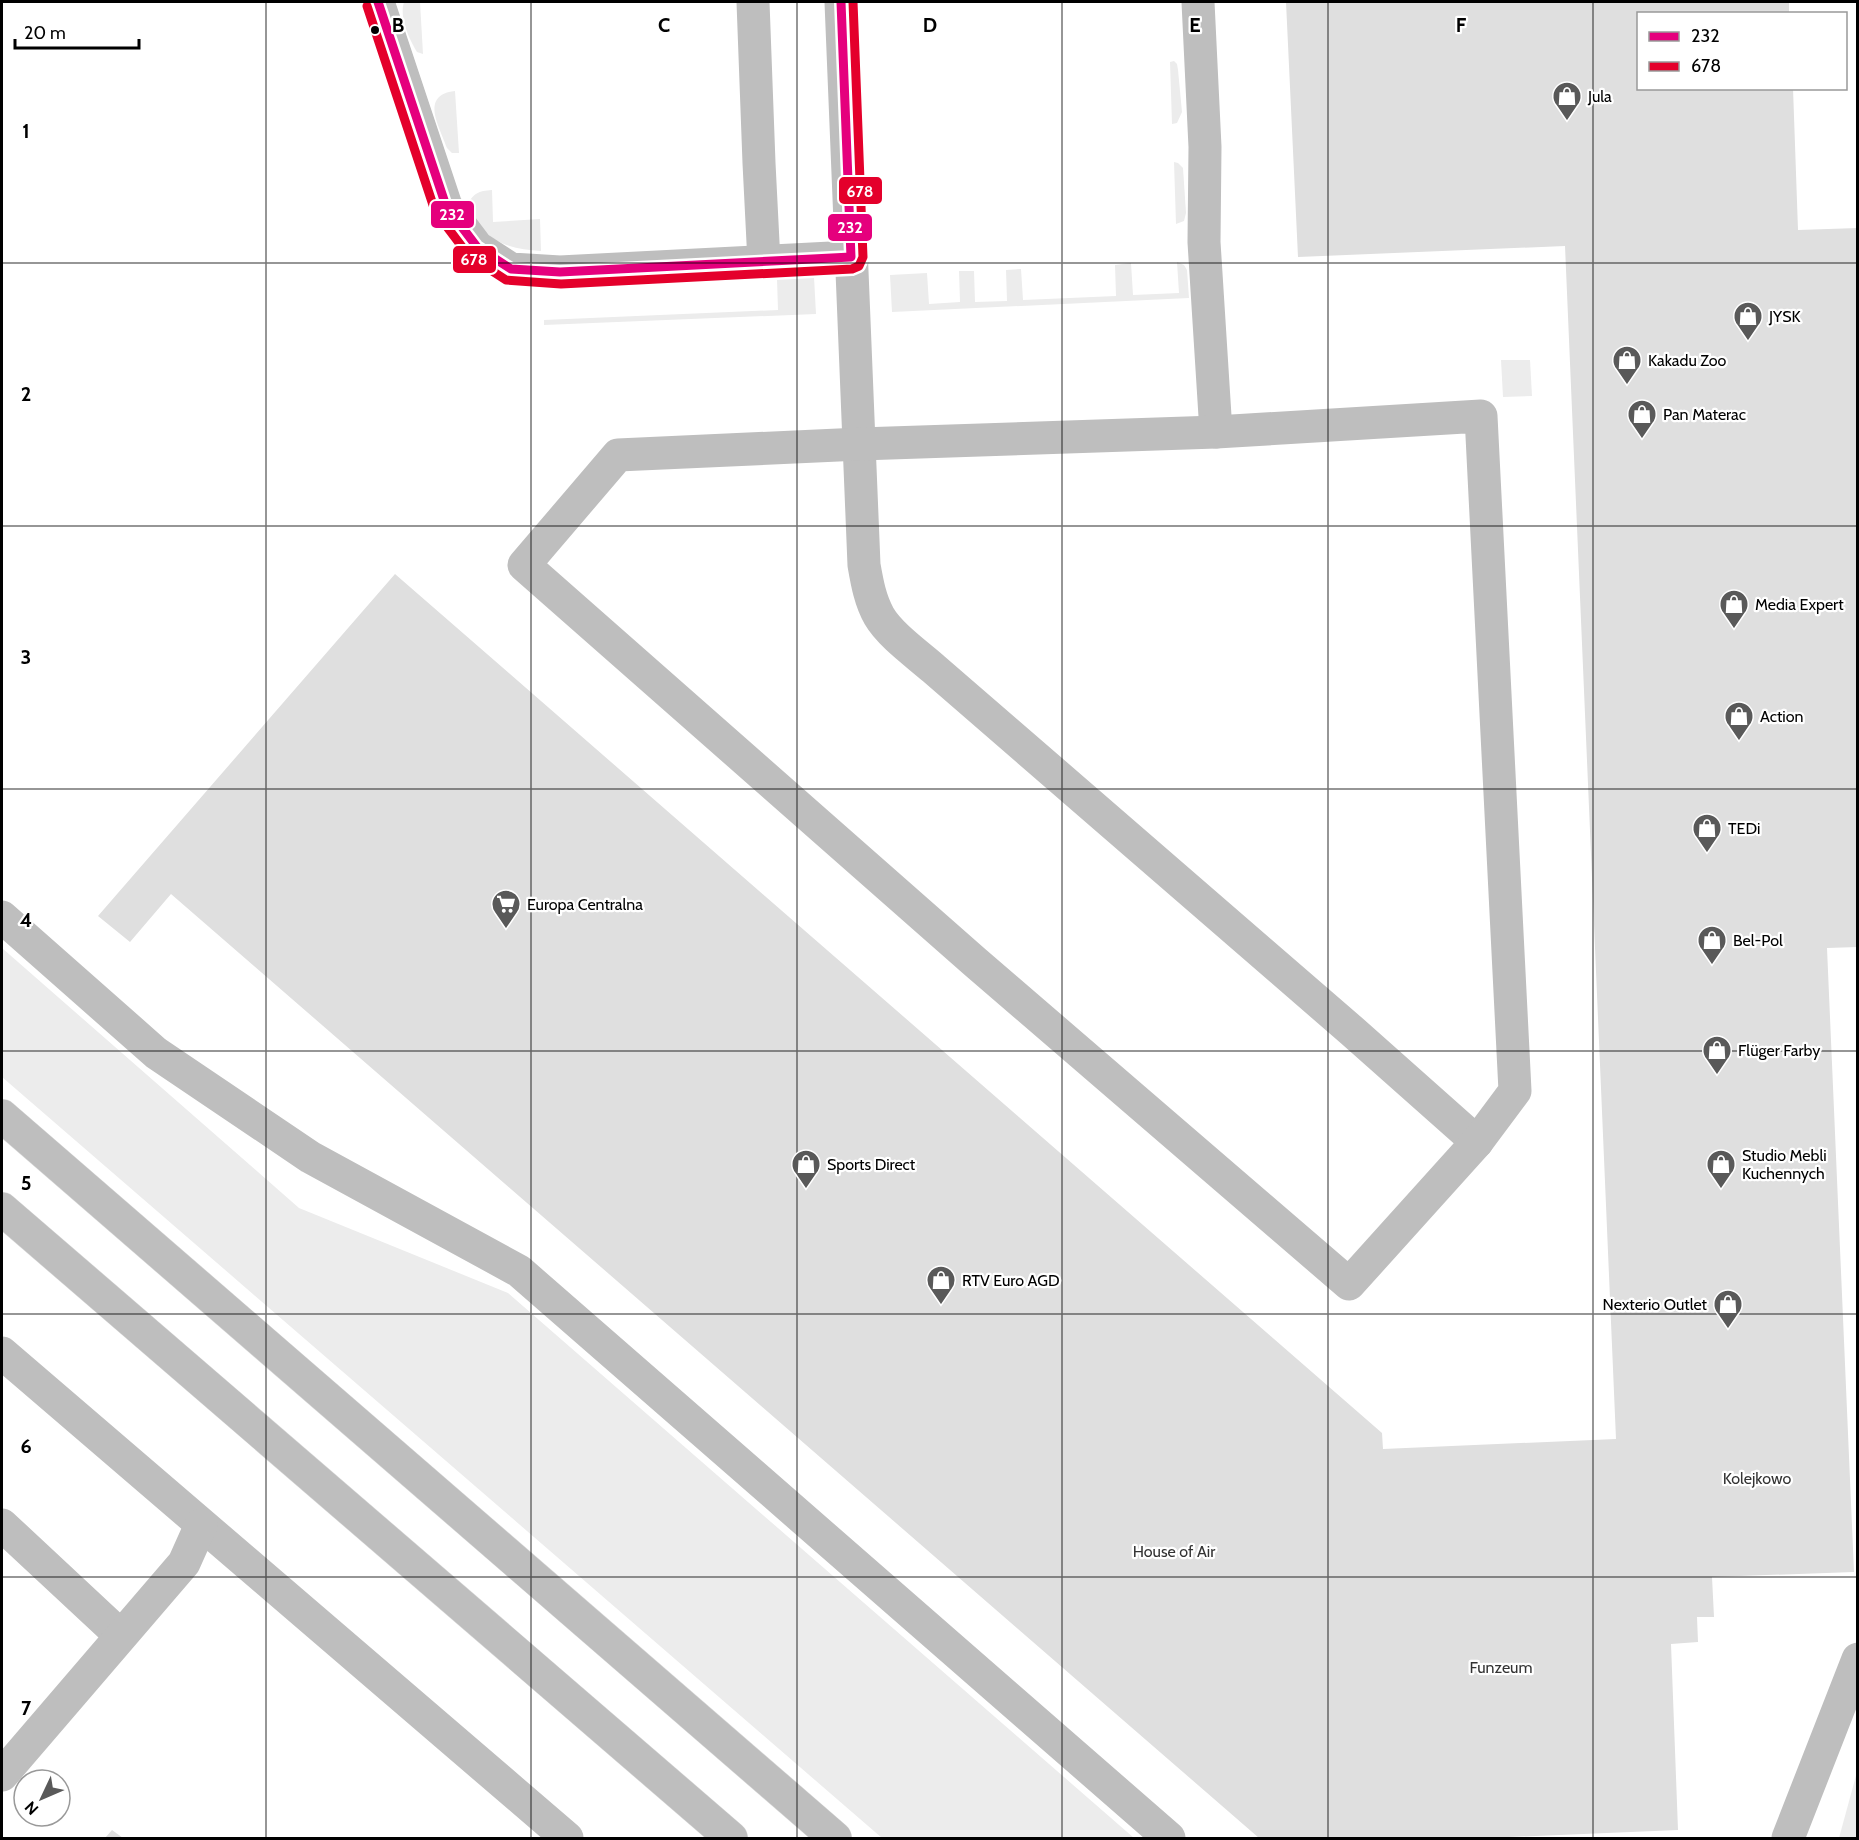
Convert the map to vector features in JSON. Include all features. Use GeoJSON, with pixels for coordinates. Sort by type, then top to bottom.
{"type":"FeatureCollection","features":[{"type":"Feature","properties":{"kind":"main road"},"geometry":{"type":"LineString","coordinates":[[378,2],[446,206],[477,247],[511,269],[560,272],[851,257]]}},
{"type":"Feature","properties":{"kind":"main road"},"geometry":{"type":"LineString","coordinates":[[753,2],[764,262]]}},
{"type":"Feature","properties":{"kind":"main road"},"geometry":{"type":"LineString","coordinates":[[841,2],[865,573],[868,589],[879,616],[890,630],[1477,1142]]}},
{"type":"Feature","properties":{"kind":"main road"},"geometry":{"type":"LineString","coordinates":[[1198,2],[1205,147],[1204,242],[1216,432]]}},
{"type":"Feature","properties":{"kind":"main road"},"geometry":{"type":"LineString","coordinates":[[1481,416],[1515,1091],[1477,1142],[1349,1284],[966,955],[524,565],[618,455],[1216,432],[1481,416]]}},
{"type":"Feature","properties":{"kind":"main road"},"geometry":{"type":"LineString","coordinates":[[2,917],[166,1060],[310,1157],[519,1271],[1169,1839]]}},
{"type":"Feature","properties":{"kind":"main road"},"geometry":{"type":"LineString","coordinates":[[2,1116],[835,1839]]}},
{"type":"Feature","properties":{"kind":"main road"},"geometry":{"type":"LineString","coordinates":[[2,1209],[731,1839]]}},
{"type":"Feature","properties":{"kind":"main road"},"geometry":{"type":"LineString","coordinates":[[2,1353],[567,1839]]}},
{"type":"Feature","properties":{"kind":"main road"},"geometry":{"type":"LineString","coordinates":[[2,1775],[184,1563],[201,1525]]}},
{"type":"Feature","properties":{"kind":"main road"},"geometry":{"type":"LineString","coordinates":[[2,1526],[120,1635]]}},
{"type":"Feature","properties":{"kind":"main road"},"geometry":{"type":"LineString","coordinates":[[1788,1839],[1857,1659]]}},
{"type":"Feature","properties":{"kind":"shaded area"},"geometry":{"type":"Polygon","coordinates":[[[404,2],[420,2],[423,54],[417,52],[408,34],[403,14],[404,2]]]}},
{"type":"Feature","properties":{"kind":"shaded area"},"geometry":{"type":"Polygon","coordinates":[[[1174,61],[1178,70],[1182,112],[1177,123],[1172,124],[1170,62],[1174,61]]]}},
{"type":"Feature","properties":{"kind":"shaded area"},"geometry":{"type":"Polygon","coordinates":[[[455,91],[459,153],[452,153],[447,148],[435,113],[438,99],[444,94],[455,91]]]}},
{"type":"Feature","properties":{"kind":"shaded area"},"geometry":{"type":"Polygon","coordinates":[[[1174,162],[1183,168],[1186,213],[1184,221],[1176,224],[1174,162]]]}},
{"type":"Feature","properties":{"kind":"shaded area"},"geometry":{"type":"Polygon","coordinates":[[[492,190],[493,222],[540,219],[541,251],[500,242],[486,233],[474,219],[467,205],[477,193],[492,190]]]}},
{"type":"Feature","properties":{"kind":"shaded area"},"geometry":{"type":"Polygon","coordinates":[[[1177,262],[1184,265],[1187,270],[1189,298],[892,312],[890,275],[927,273],[929,304],[960,302],[959,271],[974,271],[975,302],[1007,301],[1006,270],[1021,269],[1023,300],[1116,296],[1115,265],[1131,263],[1133,295],[1179,293],[1177,262]]]}},
{"type":"Feature","properties":{"kind":"shaded area"},"geometry":{"type":"Polygon","coordinates":[[[814,277],[816,314],[544,325],[544,320],[778,310],[777,279],[814,277]]]}},
{"type":"Feature","properties":{"kind":"shaded area"},"geometry":{"type":"Polygon","coordinates":[[[1501,360],[1530,360],[1532,396],[1503,397],[1501,360]]]}},
{"type":"Feature","properties":{"kind":"shaded area"},"geometry":{"type":"Polygon","coordinates":[[[2,948],[299,1208],[508,1293],[1134,1838],[882,1838],[2,1077],[2,948]]]}},
{"type":"Feature","properties":{"kind":"shaded area"},"geometry":{"type":"Polygon","coordinates":[[[1857,1772],[1857,1838],[1839,1838],[1857,1772]]]}},
{"type":"Feature","properties":{"kind":"building","name":"Europa Centralna"},"geometry":{"type":"Polygon","coordinates":[[[1286,2],[1789,2],[1789,12],[1637,12],[1637,90],[1793,90],[1798,230],[1858,228],[1858,947],[1827,948],[1854,1572],[1712,1577],[1714,1617],[1697,1617],[1698,1642],[1671,1644],[1678,1830],[1485,1838],[1259,1838],[171,894],[130,942],[98,916],[395,574],[1382,1433],[1383,1449],[1616,1439],[1565,246],[1298,257],[1286,2]]]}},
{"type":"Feature","properties":{"kind":"building"},"geometry":{"type":"Polygon","coordinates":[[[112,1830],[123,1838],[105,1838],[112,1830]]]}},
{"type":"Feature","properties":{"kind":"transit line","name":"232"},"geometry":{"type":"LineString","coordinates":[[378,2],[446,206],[477,247],[511,269],[560,272],[851,257],[841,2]]}},
{"type":"Feature","properties":{"kind":"transit line","name":"678"},"geometry":{"type":"LineString","coordinates":[[367,6],[435,211],[469,256],[506,280],[561,284],[852,269],[859,266],[863,257],[853,2]]}},
{"type":"Feature","properties":{"kind":"place","name":"Jula"},"geometry":{"type":"Point","coordinates":[1567,122]}},
{"type":"Feature","properties":{"kind":"place","name":"JYSK"},"geometry":{"type":"Point","coordinates":[1748,342]}},
{"type":"Feature","properties":{"kind":"place","name":"Kakadu Zoo"},"geometry":{"type":"Point","coordinates":[1627,386]}},
{"type":"Feature","properties":{"kind":"place","name":"Pan Materac"},"geometry":{"type":"Point","coordinates":[1642,440]}},
{"type":"Feature","properties":{"kind":"place","name":"Media Expert"},"geometry":{"type":"Point","coordinates":[1734,630]}},
{"type":"Feature","properties":{"kind":"place","name":"Action"},"geometry":{"type":"Point","coordinates":[1739,742]}},
{"type":"Feature","properties":{"kind":"place","name":"TEDi"},"geometry":{"type":"Point","coordinates":[1707,854]}},
{"type":"Feature","properties":{"kind":"place","name":"Europa Centralna"},"geometry":{"type":"Point","coordinates":[506,930]}},
{"type":"Feature","properties":{"kind":"place","name":"Bel-Pol"},"geometry":{"type":"Point","coordinates":[1712,966]}},
{"type":"Feature","properties":{"kind":"place","name":"Flüger Farby"},"geometry":{"type":"Point","coordinates":[1717,1076]}},
{"type":"Feature","properties":{"kind":"place","name":"Sports Direct"},"geometry":{"type":"Point","coordinates":[806,1190]}},
{"type":"Feature","properties":{"kind":"place","name":"Studio Mebli Kuchennych"},"geometry":{"type":"Point","coordinates":[1721,1190]}},
{"type":"Feature","properties":{"kind":"place","name":"RTV Euro AGD"},"geometry":{"type":"Point","coordinates":[941,1306]}},
{"type":"Feature","properties":{"kind":"place","name":"Nexterio Outlet"},"geometry":{"type":"Point","coordinates":[1728,1330]}},
{"type":"Feature","properties":{"kind":"park label","name":"Kolejkowo"},"geometry":{"type":"Point","coordinates":[1757,1478]}},
{"type":"Feature","properties":{"kind":"park label","name":"House of Air"},"geometry":{"type":"Point","coordinates":[1174,1551]}},
{"type":"Feature","properties":{"kind":"park label","name":"Funzeum"},"geometry":{"type":"Point","coordinates":[1501,1667]}}]}
